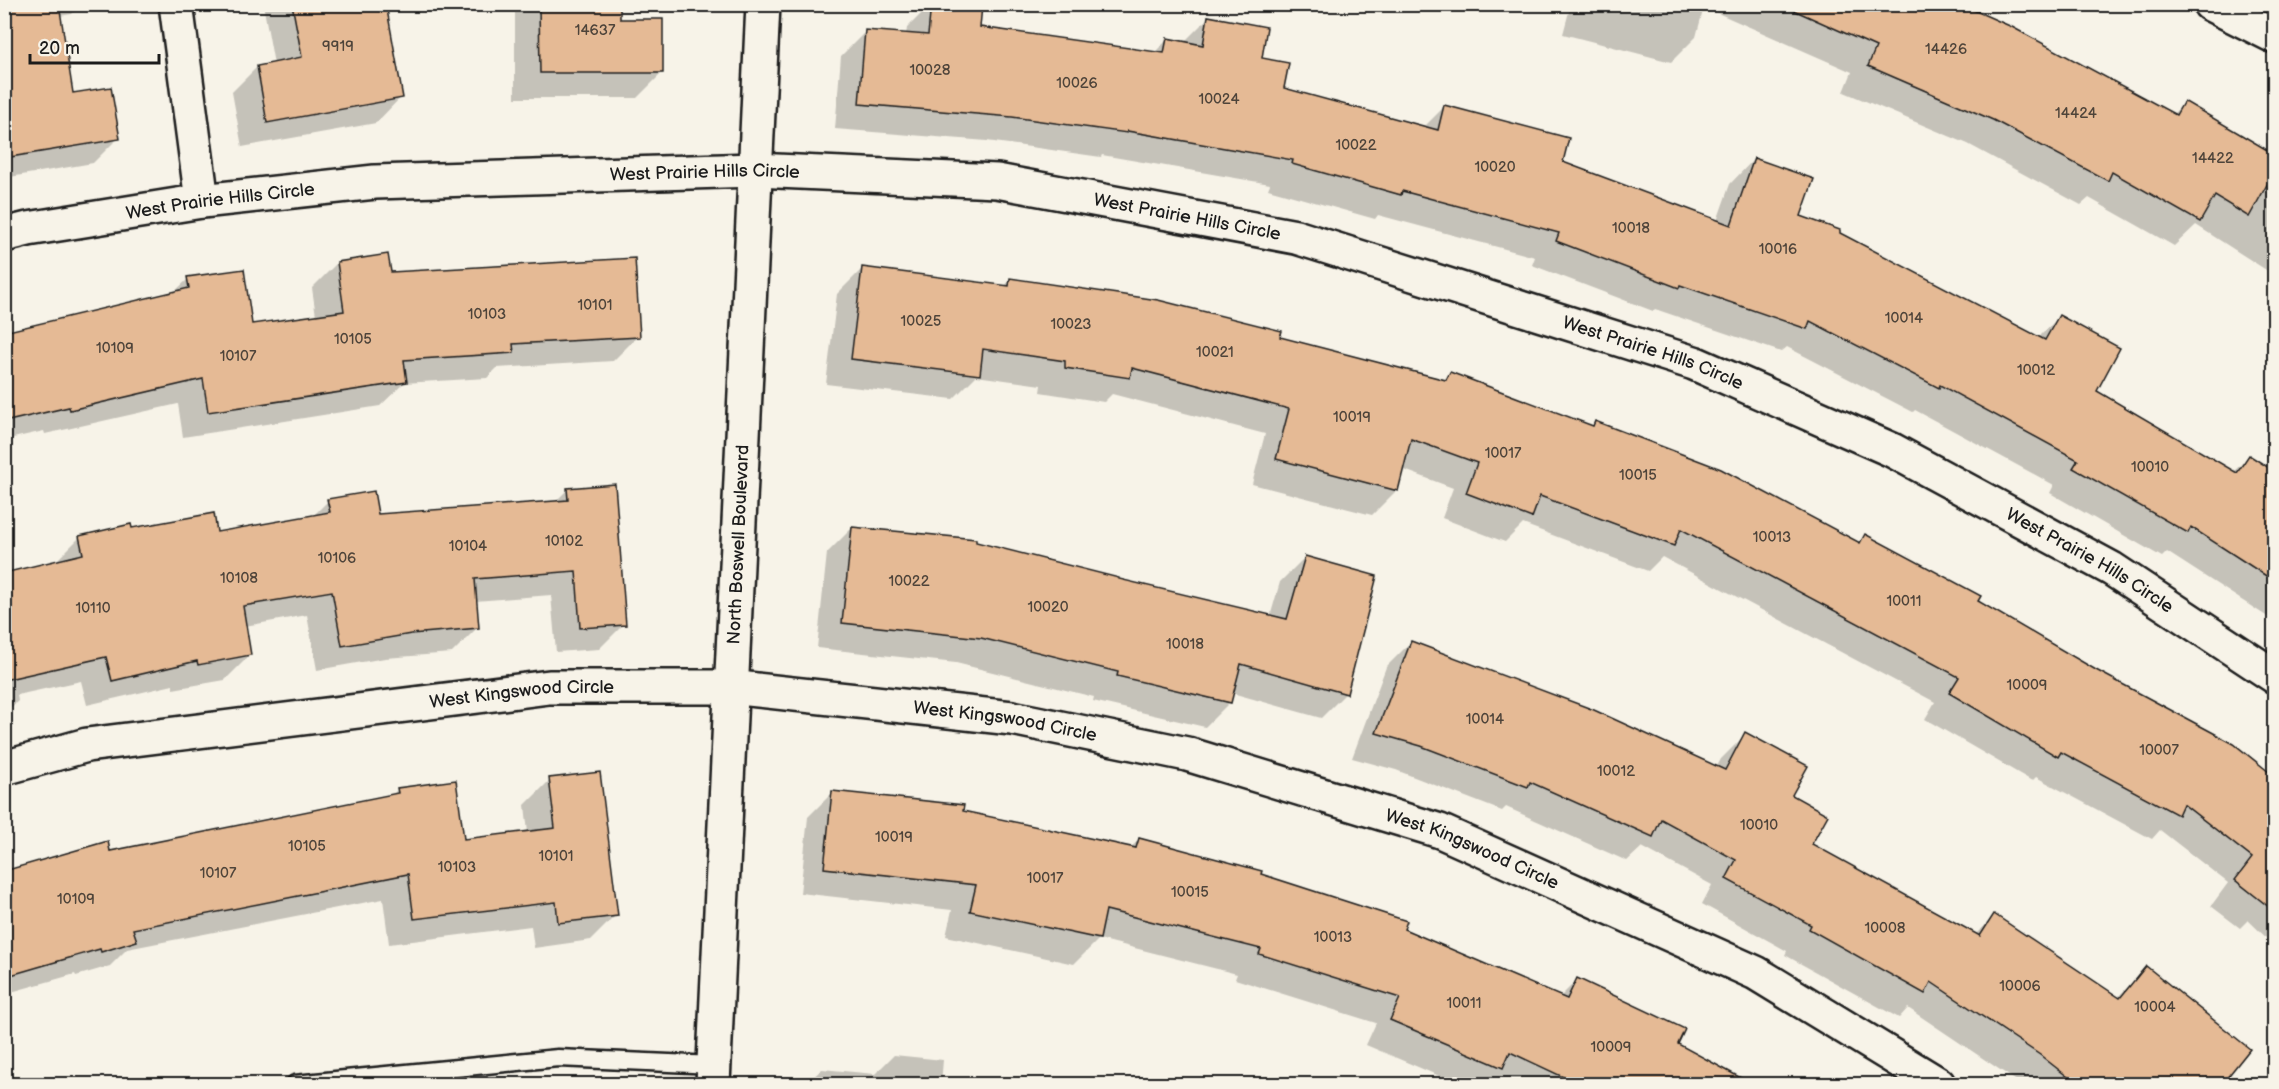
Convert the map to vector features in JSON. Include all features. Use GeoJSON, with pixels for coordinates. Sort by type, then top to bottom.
{"type":"FeatureCollection","features":[{"type":"Feature","properties":{"kind":"street"},"geometry":{"type":"LineString","coordinates":[[176,4],[202,201]]}},
{"type":"Feature","properties":{"kind":"street","name":"North Boswell Boulevard"},"geometry":{"type":"LineString","coordinates":[[714,1075],[763,4]]}},
{"type":"Feature","properties":{"kind":"street"},"geometry":{"type":"LineString","coordinates":[[2210,4],[2271,26]]}},
{"type":"Feature","properties":{"kind":"street","name":"West Prairie Hills Circle"},"geometry":{"type":"LineString","coordinates":[[4,235],[28,229],[202,201],[375,182],[754,170],[997,181],[1296,237],[1694,363],[1892,450],[2112,569],[2274,676]]}},
{"type":"Feature","properties":{"kind":"street","name":"West Kingswood Circle"},"geometry":{"type":"LineString","coordinates":[[4,768],[87,745],[549,687],[730,687],[1011,718],[1187,754],[1440,831],[1756,973],[1938,1084]]}},
{"type":"Feature","properties":{"kind":"lane"},"geometry":{"type":"LineString","coordinates":[[295,1084],[558,1058],[714,1075]]}},
{"type":"Feature","properties":{"kind":"building"},"geometry":{"type":"Polygon","coordinates":[[[4,4],[59,4],[73,93],[111,87],[120,139],[4,158],[4,4]]]}},
{"type":"Feature","properties":{"kind":"building"},"geometry":{"type":"Polygon","coordinates":[[[292,4],[386,4],[403,98],[267,123],[257,66],[302,57],[292,4]]]}},
{"type":"Feature","properties":{"kind":"building"},"geometry":{"type":"Polygon","coordinates":[[[539,4],[620,4],[620,19],[663,19],[663,73],[540,73],[539,4]]]}},
{"type":"Feature","properties":{"kind":"building"},"geometry":{"type":"Polygon","coordinates":[[[931,4],[982,6],[980,27],[1164,53],[1167,38],[1203,45],[1208,16],[1267,27],[1262,58],[1289,63],[1284,88],[1438,130],[1444,105],[1569,138],[1563,162],[1731,225],[1754,158],[1814,179],[1801,216],[1840,230],[1840,233],[2045,340],[2059,315],[2120,348],[2097,391],[2237,473],[2249,455],[2274,471],[2274,581],[2191,527],[2188,533],[2073,468],[2078,460],[1940,385],[1939,388],[1810,321],[1807,329],[1680,285],[1679,288],[1556,241],[1559,233],[1402,191],[1401,195],[1292,164],[1293,160],[1127,131],[1127,133],[1012,117],[859,104],[865,30],[928,35],[931,4]]]}},
{"type":"Feature","properties":{"kind":"building"},"geometry":{"type":"Polygon","coordinates":[[[1780,4],[1960,4],[2012,27],[2176,115],[2184,101],[2274,154],[2274,172],[2249,217],[2215,196],[2200,222],[2112,172],[2108,181],[1993,120],[1868,66],[1876,47],[1780,4]]]}},
{"type":"Feature","properties":{"kind":"building"},"geometry":{"type":"Polygon","coordinates":[[[388,254],[391,272],[635,258],[640,337],[513,344],[514,353],[404,360],[407,382],[208,412],[203,379],[70,410],[69,407],[4,422],[4,332],[189,288],[187,277],[244,269],[252,324],[344,311],[337,262],[388,254]]]}},
{"type":"Feature","properties":{"kind":"building"},"geometry":{"type":"Polygon","coordinates":[[[862,267],[1009,286],[1010,278],[1158,300],[1282,331],[1280,337],[1446,380],[1450,372],[1593,426],[1595,421],[1721,469],[1860,543],[1865,534],[1981,596],[1978,601],[2096,670],[2234,744],[2274,776],[2274,911],[2235,880],[2252,858],[2183,804],[2178,815],[2061,752],[2058,757],[1949,693],[1959,677],[1681,529],[1674,546],[1540,496],[1532,518],[1466,493],[1477,463],[1411,439],[1398,491],[1276,459],[1289,409],[1132,368],[1130,378],[1065,368],[1065,361],[983,349],[980,375],[851,359],[862,267]]]}},
{"type":"Feature","properties":{"kind":"building"},"geometry":{"type":"Polygon","coordinates":[[[615,484],[626,625],[580,628],[576,571],[475,579],[479,628],[411,634],[342,646],[332,591],[243,606],[251,655],[198,665],[197,661],[112,681],[106,657],[4,680],[4,573],[83,554],[79,536],[131,524],[132,528],[214,513],[217,532],[330,512],[327,499],[374,491],[378,514],[568,500],[567,488],[615,484]]]}},
{"type":"Feature","properties":{"kind":"building"},"geometry":{"type":"Polygon","coordinates":[[[852,527],[976,539],[976,542],[1119,579],[1287,619],[1305,556],[1377,576],[1347,694],[1241,664],[1231,703],[1117,676],[1118,672],[981,638],[842,623],[852,527]]]}},
{"type":"Feature","properties":{"kind":"building"},"geometry":{"type":"Polygon","coordinates":[[[1411,641],[1594,710],[1725,770],[1745,732],[1808,766],[1792,795],[1828,815],[1812,844],[1980,936],[1994,914],[2120,998],[2146,966],[2250,1049],[2222,1084],[2077,1084],[2040,1055],[1931,982],[1925,994],[1809,929],[1811,925],[1726,879],[1736,860],[1661,819],[1653,837],[1530,782],[1528,787],[1421,746],[1376,733],[1411,641]]]}},
{"type":"Feature","properties":{"kind":"building"},"geometry":{"type":"Polygon","coordinates":[[[600,772],[618,916],[558,923],[556,902],[414,919],[408,874],[133,929],[137,941],[101,952],[100,949],[4,977],[4,871],[108,841],[110,851],[398,793],[397,788],[456,780],[464,839],[555,828],[549,778],[600,772]]]}},
{"type":"Feature","properties":{"kind":"building"},"geometry":{"type":"Polygon","coordinates":[[[832,791],[964,805],[963,811],[1136,848],[1139,838],[1262,871],[1261,874],[1407,921],[1404,929],[1567,999],[1577,978],[1685,1029],[1678,1044],[1752,1084],[1578,1084],[1510,1052],[1503,1068],[1390,1020],[1400,998],[1259,954],[1261,949],[1106,910],[1100,939],[970,911],[976,885],[824,868],[832,791]]]}}]}
